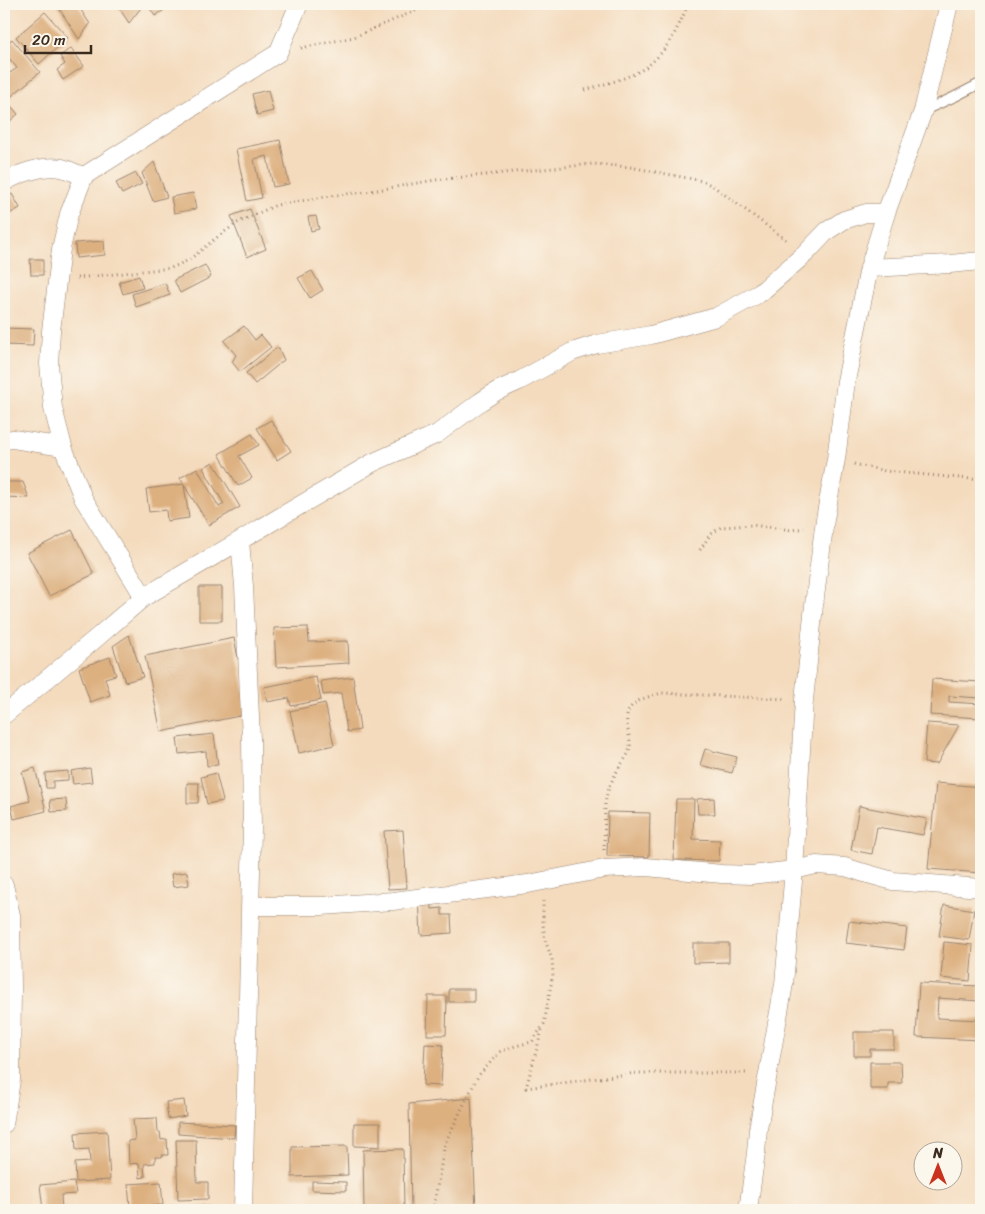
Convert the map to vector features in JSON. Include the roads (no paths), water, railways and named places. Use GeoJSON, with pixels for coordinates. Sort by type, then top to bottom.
{"type":"FeatureCollection","features":[{"type":"Feature","properties":{"kind":"street"},"geometry":{"type":"LineString","coordinates":[[144,597],[83,498],[63,447],[52,408],[49,364],[51,331],[61,250],[68,214],[84,176],[278,53],[299,4]]}},
{"type":"Feature","properties":{"kind":"street"},"geometry":{"type":"LineString","coordinates":[[748,1210],[758,1129],[784,984],[794,870],[804,700],[825,519],[836,459],[846,381],[869,268],[886,213],[923,111],[949,4]]}},
{"type":"Feature","properties":{"kind":"street"},"geometry":{"type":"LineString","coordinates":[[4,182],[17,175],[40,168],[62,168],[84,176]]}},
{"type":"Feature","properties":{"kind":"street"},"geometry":{"type":"LineString","coordinates":[[4,715],[144,597],[372,463],[437,434],[497,391],[572,352],[597,344],[652,335],[716,317],[760,293],[805,254],[827,231],[844,220],[866,213],[886,213]]}},
{"type":"Feature","properties":{"kind":"street"},"geometry":{"type":"LineString","coordinates":[[869,268],[981,261]]}},
{"type":"Feature","properties":{"kind":"street"},"geometry":{"type":"LineString","coordinates":[[4,440],[63,447]]}},
{"type":"Feature","properties":{"kind":"street"},"geometry":{"type":"LineString","coordinates":[[240,541],[251,739],[252,828],[242,1210]]}},
{"type":"Feature","properties":{"kind":"street"},"geometry":{"type":"LineString","coordinates":[[250,906],[322,906],[393,901],[528,884],[604,869],[646,867],[751,875],[794,870],[816,865],[845,867],[893,881],[981,888]]}},
{"type":"Feature","properties":{"kind":"street"},"geometry":{"type":"LineString","coordinates":[[4,885],[11,914],[12,989],[11,1080],[4,1124]]}},
{"type":"Feature","properties":{"kind":"lane"},"geometry":{"type":"LineString","coordinates":[[923,111],[981,83]]}}]}
